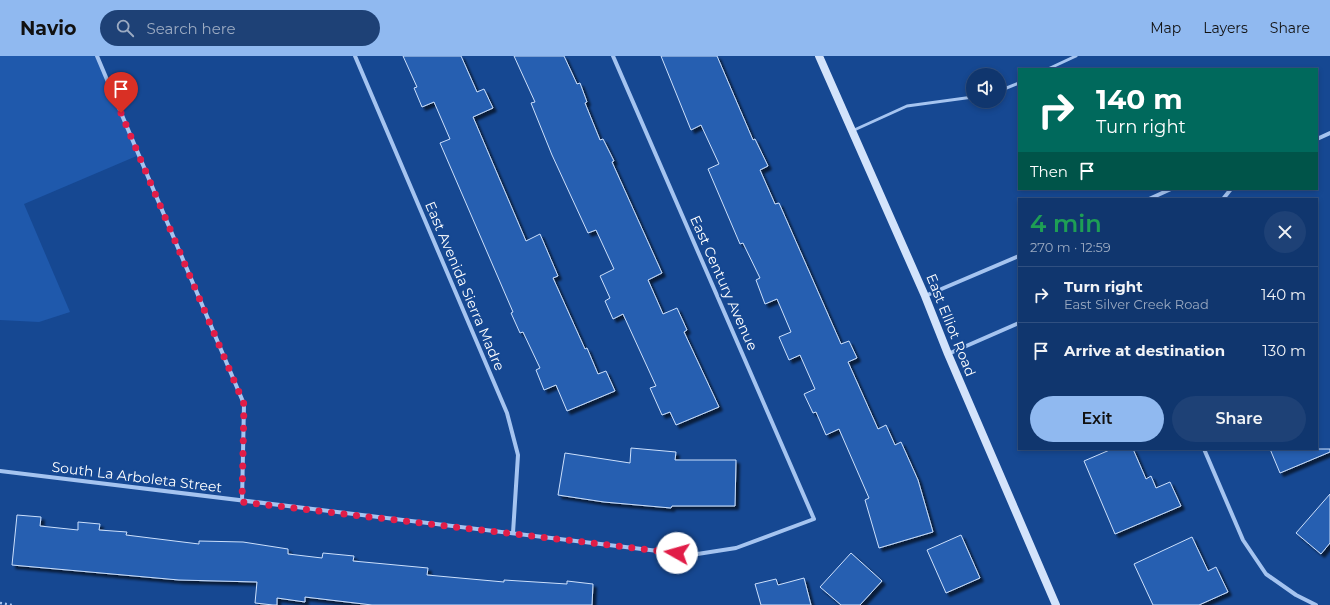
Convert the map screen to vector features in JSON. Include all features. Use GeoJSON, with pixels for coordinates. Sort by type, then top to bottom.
{"type":"FeatureCollection","features":[{"type":"Feature","properties":{"kind":"main road","name":"East Elliot Road"},"geometry":{"type":"LineString","coordinates":[[819,56],[925,296],[948,354],[1056,605]]}},
{"type":"Feature","properties":{"kind":"street"},"geometry":{"type":"LineString","coordinates":[[97,56],[244,404],[242,502]]}},
{"type":"Feature","properties":{"kind":"street","name":"East Avenida Sierra Madre"},"geometry":{"type":"LineString","coordinates":[[354,56],[507,413],[518,455],[513,533]]}},
{"type":"Feature","properties":{"kind":"street","name":"East Century Avenue"},"geometry":{"type":"LineString","coordinates":[[613,56],[814,519]]}},
{"type":"Feature","properties":{"kind":"street"},"geometry":{"type":"LineString","coordinates":[[1318,139],[1330,133]]}},
{"type":"Feature","properties":{"kind":"street"},"geometry":{"type":"LineString","coordinates":[[1151,198],[1169,190]]}},
{"type":"Feature","properties":{"kind":"street"},"geometry":{"type":"LineString","coordinates":[[1224,198],[1230,190]]}},
{"type":"Feature","properties":{"kind":"street"},"geometry":{"type":"LineString","coordinates":[[925,296],[1018,256]]}},
{"type":"Feature","properties":{"kind":"street"},"geometry":{"type":"LineString","coordinates":[[948,354],[1018,323]]}},
{"type":"Feature","properties":{"kind":"street"},"geometry":{"type":"LineString","coordinates":[[1204,450],[1243,540],[1266,574],[1296,595],[1316,605]]}},
{"type":"Feature","properties":{"kind":"street","name":"South La Arboleta Street"},"geometry":{"type":"LineString","coordinates":[[0,471],[242,502],[692,555],[736,548],[814,519]]}},
{"type":"Feature","properties":{"kind":"lane"},"geometry":{"type":"LineString","coordinates":[[1050,68],[1076,56]]}},
{"type":"Feature","properties":{"kind":"lane"},"geometry":{"type":"LineString","coordinates":[[1006,88],[1018,83]]}},
{"type":"Feature","properties":{"kind":"lane"},"geometry":{"type":"LineString","coordinates":[[852,131],[907,106],[966,98]]}},
{"type":"Feature","properties":{"kind":"path"},"geometry":{"type":"LineString","coordinates":[[0,603],[12,605]]}},
{"type":"Feature","properties":{"kind":"shaded area"},"geometry":{"type":"Polygon","coordinates":[[[0,56],[97,56],[139,155],[24,204],[70,312],[39,322],[0,320],[0,56]]]}},
{"type":"Feature","properties":{"kind":"building"},"geometry":{"type":"Polygon","coordinates":[[[403,56],[461,56],[477,92],[484,89],[493,108],[473,117],[526,241],[540,234],[558,276],[553,278],[585,349],[587,348],[598,374],[606,371],[615,391],[567,411],[556,385],[544,390],[536,370],[540,368],[523,332],[520,333],[511,313],[513,312],[440,143],[450,139],[434,102],[422,107],[414,88],[417,87],[403,56]]]}},
{"type":"Feature","properties":{"kind":"building"},"geometry":{"type":"Polygon","coordinates":[[[514,56],[564,56],[577,84],[580,83],[587,102],[585,103],[600,140],[603,139],[614,161],[612,162],[662,273],[648,280],[663,314],[677,308],[687,330],[684,332],[719,407],[676,425],[670,412],[662,415],[650,388],[656,386],[623,314],[613,319],[605,301],[610,298],[600,276],[614,269],[596,230],[588,233],[552,155],[531,103],[535,102],[514,56]]]}},
{"type":"Feature","properties":{"kind":"building"},"geometry":{"type":"Polygon","coordinates":[[[661,56],[717,56],[753,140],[755,139],[768,166],[760,170],[775,204],[779,203],[841,344],[849,341],[857,358],[848,362],[878,429],[886,425],[895,445],[901,442],[918,480],[933,532],[879,548],[865,500],[869,498],[839,429],[826,435],[816,412],[813,413],[804,394],[815,389],[800,355],[789,360],[779,337],[791,332],[777,299],[765,304],[756,280],[760,278],[743,243],[740,244],[708,169],[719,164],[701,125],[691,130],[661,56]]]}},
{"type":"Feature","properties":{"kind":"building"},"geometry":{"type":"Polygon","coordinates":[[[631,448],[676,452],[675,460],[736,460],[735,506],[672,506],[671,508],[604,502],[558,495],[565,453],[630,463],[631,448]]]}},
{"type":"Feature","properties":{"kind":"building"},"geometry":{"type":"Polygon","coordinates":[[[1330,449],[1330,452],[1280,473],[1270,450],[1330,449]]]}},
{"type":"Feature","properties":{"kind":"building"},"geometry":{"type":"Polygon","coordinates":[[[1110,450],[1133,450],[1146,479],[1151,476],[1156,488],[1170,482],[1181,506],[1115,534],[1084,461],[1110,450]]]}},
{"type":"Feature","properties":{"kind":"building"},"geometry":{"type":"Polygon","coordinates":[[[1330,494],[1330,543],[1321,554],[1296,533],[1330,494]]]}},
{"type":"Feature","properties":{"kind":"building"},"geometry":{"type":"Polygon","coordinates":[[[17,515],[41,517],[40,526],[78,530],[78,522],[100,524],[99,530],[127,532],[126,535],[199,544],[199,541],[243,542],[288,549],[288,554],[322,558],[323,553],[354,556],[353,561],[428,568],[427,575],[504,582],[504,580],[567,584],[567,581],[593,584],[592,605],[372,605],[305,597],[305,602],[277,598],[277,605],[273,605],[255,603],[257,582],[179,580],[12,565],[17,515]]]}},
{"type":"Feature","properties":{"kind":"building"},"geometry":{"type":"Polygon","coordinates":[[[961,535],[980,578],[946,593],[927,550],[961,535]]]}},
{"type":"Feature","properties":{"kind":"building"},"geometry":{"type":"Polygon","coordinates":[[[1192,537],[1208,571],[1216,567],[1228,592],[1199,605],[1153,605],[1134,564],[1192,537]]]}},
{"type":"Feature","properties":{"kind":"building"},"geometry":{"type":"Polygon","coordinates":[[[851,553],[882,581],[860,605],[841,605],[820,587],[851,553]]]}},
{"type":"Feature","properties":{"kind":"building"},"geometry":{"type":"Polygon","coordinates":[[[804,578],[811,605],[761,605],[755,584],[776,579],[778,585],[804,578]]]}},
{"type":"Feature","properties":{"kind":"route"},"geometry":{"type":"LineString","coordinates":[[121,113],[244,404],[242,502],[677,553]]}}]}
